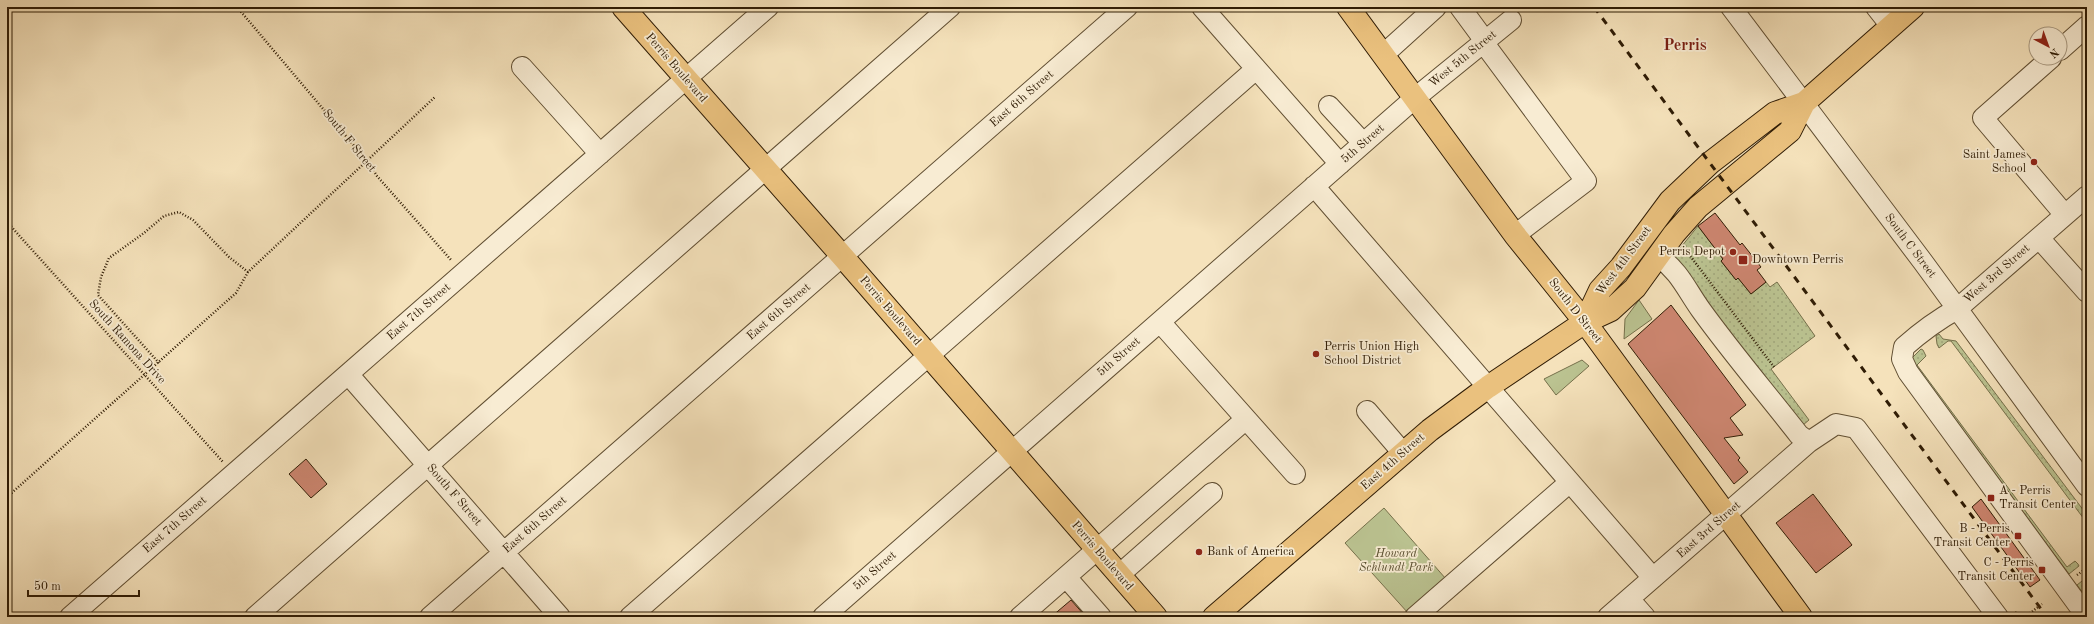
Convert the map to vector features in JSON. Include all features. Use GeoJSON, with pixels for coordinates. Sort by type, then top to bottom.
{"type":"FeatureCollection","features":[{"type":"Feature","properties":{"kind":"main road","name":"Perris Boulevard"},"geometry":{"type":"LineString","coordinates":[[623,7],[685,79],[843,256],[1156,617]]}},
{"type":"Feature","properties":{"kind":"main road","name":"South D Street"},"geometry":{"type":"LineString","coordinates":[[1348,7],[1516,235],[1585,322],[1801,617]]}},
{"type":"Feature","properties":{"kind":"main road","name":"West 4th Street"},"geometry":{"type":"LineString","coordinates":[[1585,322],[1611,310],[1635,288],[1674,234],[1698,207],[1790,131],[1804,104],[1913,7]]}},
{"type":"Feature","properties":{"kind":"main road","name":"West 4th Street"},"geometry":{"type":"LineString","coordinates":[[1585,322],[1600,290],[1621,267],[1670,201],[1710,163],[1775,113],[1804,104]]}},
{"type":"Feature","properties":{"kind":"main road","name":"East 4th Street"},"geometry":{"type":"LineString","coordinates":[[1214,617],[1430,430],[1488,387],[1585,322]]}},
{"type":"Feature","properties":{"kind":"street","name":"East 7th Street"},"geometry":{"type":"LineString","coordinates":[[70,617],[768,7]]}},
{"type":"Feature","properties":{"kind":"street"},"geometry":{"type":"LineString","coordinates":[[255,617],[950,7]]}},
{"type":"Feature","properties":{"kind":"street","name":"East 6th Street"},"geometry":{"type":"LineString","coordinates":[[430,617],[1127,7]]}},
{"type":"Feature","properties":{"kind":"street"},"geometry":{"type":"LineString","coordinates":[[1202,7],[1340,164]]}},
{"type":"Feature","properties":{"kind":"street"},"geometry":{"type":"LineString","coordinates":[[1460,7],[1586,181],[1516,235]]}},
{"type":"Feature","properties":{"kind":"street","name":"South C Street"},"geometry":{"type":"LineString","coordinates":[[1731,7],[1957,309],[2087,486]]}},
{"type":"Feature","properties":{"kind":"street"},"geometry":{"type":"LineString","coordinates":[[1876,7],[1891,26]]}},
{"type":"Feature","properties":{"kind":"street"},"geometry":{"type":"LineString","coordinates":[[1383,55],[1431,11]]}},
{"type":"Feature","properties":{"kind":"street","name":"West 5th Street"},"geometry":{"type":"LineString","coordinates":[[1415,98],[1511,20]]}},
{"type":"Feature","properties":{"kind":"street"},"geometry":{"type":"LineString","coordinates":[[2068,43],[2087,26]]}},
{"type":"Feature","properties":{"kind":"street"},"geometry":{"type":"LineString","coordinates":[[2042,66],[1983,118],[2065,215]]}},
{"type":"Feature","properties":{"kind":"street"},"geometry":{"type":"LineString","coordinates":[[522,67],[600,154]]}},
{"type":"Feature","properties":{"kind":"street"},"geometry":{"type":"LineString","coordinates":[[630,617],[1256,69]]}},
{"type":"Feature","properties":{"kind":"street","name":"5th Street"},"geometry":{"type":"LineString","coordinates":[[823,617],[1415,98]]}},
{"type":"Feature","properties":{"kind":"street"},"geometry":{"type":"LineString","coordinates":[[1330,106],[1363,143]]}},
{"type":"Feature","properties":{"kind":"street"},"geometry":{"type":"LineString","coordinates":[[1314,186],[1653,578]]}},
{"type":"Feature","properties":{"kind":"street","name":"West 3rd Street"},"geometry":{"type":"LineString","coordinates":[[2087,196],[1957,309],[1935,321],[1904,347],[1902,358],[1908,372],[2087,616]]}},
{"type":"Feature","properties":{"kind":"street"},"geometry":{"type":"LineString","coordinates":[[2039,238],[2087,292]]}},
{"type":"Feature","properties":{"kind":"street"},"geometry":{"type":"LineString","coordinates":[[1658,256],[1672,266],[1701,310],[1799,435],[1809,442]]}},
{"type":"Feature","properties":{"kind":"street"},"geometry":{"type":"LineString","coordinates":[[1160,322],[1295,474]]}},
{"type":"Feature","properties":{"kind":"street","name":"South F Street"},"geometry":{"type":"LineString","coordinates":[[348,374],[560,617]]}},
{"type":"Feature","properties":{"kind":"street"},"geometry":{"type":"LineString","coordinates":[[1367,411],[1403,453]]}},
{"type":"Feature","properties":{"kind":"street"},"geometry":{"type":"LineString","coordinates":[[1020,617],[1246,419]]}},
{"type":"Feature","properties":{"kind":"street","name":"East 3rd Street"},"geometry":{"type":"LineString","coordinates":[[1608,617],[1809,442],[1836,424],[1856,428],[1998,617]]}},
{"type":"Feature","properties":{"kind":"street"},"geometry":{"type":"LineString","coordinates":[[1415,617],[1570,482]]}},
{"type":"Feature","properties":{"kind":"street"},"geometry":{"type":"LineString","coordinates":[[1119,575],[1212,493]]}},
{"type":"Feature","properties":{"kind":"street"},"geometry":{"type":"LineString","coordinates":[[1066,577],[1101,617]]}},
{"type":"Feature","properties":{"kind":"street"},"geometry":{"type":"LineString","coordinates":[[1629,599],[1645,617]]}},
{"type":"Feature","properties":{"kind":"path","name":"South F Street"},"geometry":{"type":"LineString","coordinates":[[237,7],[367,161],[377,176],[463,273]]}},
{"type":"Feature","properties":{"kind":"path"},"geometry":{"type":"LineString","coordinates":[[7,496],[159,363],[236,293],[248,272],[435,97]]}},
{"type":"Feature","properties":{"kind":"path"},"geometry":{"type":"LineString","coordinates":[[159,363],[98,295],[101,277],[109,258],[144,233],[164,216],[179,212],[193,220],[229,257],[248,272]]}},
{"type":"Feature","properties":{"kind":"path","name":"South Ramona Drive"},"geometry":{"type":"LineString","coordinates":[[7,222],[234,474]]}},
{"type":"Feature","properties":{"kind":"path"},"geometry":{"type":"LineString","coordinates":[[1682,246],[1774,367]]}},
{"type":"Feature","properties":{"kind":"path"},"geometry":{"type":"LineString","coordinates":[[2025,617],[2042,604]]}},
{"type":"Feature","properties":{"kind":"green space"},"geometry":{"type":"Polygon","coordinates":[[[1698,226],[1723,259],[1721,261],[1736,280],[1738,278],[1751,294],[1766,282],[1770,287],[1777,282],[1815,336],[1771,369],[1809,420],[1803,425],[1799,424],[1673,257],[1698,226]]]}},
{"type":"Feature","properties":{"kind":"green space"},"geometry":{"type":"Polygon","coordinates":[[[1639,300],[1652,319],[1624,339],[1625,319],[1639,300]]]}},
{"type":"Feature","properties":{"kind":"green space"},"geometry":{"type":"Polygon","coordinates":[[[1939,334],[1943,339],[1956,341],[2087,515],[2087,523],[1951,341],[1948,341],[1939,348],[1936,336],[1939,334]]]}},
{"type":"Feature","properties":{"kind":"green space"},"geometry":{"type":"Polygon","coordinates":[[[1921,349],[1926,356],[1917,365],[2067,567],[2075,561],[2078,564],[2079,566],[2069,574],[1913,367],[1912,358],[1921,349]]]}},
{"type":"Feature","properties":{"kind":"green space"},"geometry":{"type":"Polygon","coordinates":[[[1582,360],[1589,366],[1556,395],[1544,379],[1582,360]]]}},
{"type":"Feature","properties":{"kind":"green space","name":"Howard Schlundt Park"},"geometry":{"type":"Polygon","coordinates":[[[1384,508],[1446,579],[1408,613],[1345,543],[1384,508]]]}},
{"type":"Feature","properties":{"kind":"green space"},"geometry":{"type":"Polygon","coordinates":[[[2087,577],[2087,586],[2083,589],[2087,595],[2087,598],[2077,585],[2087,577]]]}},
{"type":"Feature","properties":{"kind":"building","name":"Perris Depot"},"geometry":{"type":"Polygon","coordinates":[[[1715,213],[1740,245],[1742,243],[1761,267],[1757,270],[1766,282],[1751,294],[1738,278],[1736,280],[1721,261],[1723,259],[1698,226],[1715,213]]]}},
{"type":"Feature","properties":{"kind":"building"},"geometry":{"type":"Polygon","coordinates":[[[1671,305],[1746,405],[1730,418],[1743,435],[1724,438],[1740,458],[1738,460],[1748,472],[1734,484],[1628,344],[1671,305]]]}},
{"type":"Feature","properties":{"kind":"building"},"geometry":{"type":"Polygon","coordinates":[[[306,459],[327,484],[311,498],[289,474],[306,459]]]}},
{"type":"Feature","properties":{"kind":"building"},"geometry":{"type":"Polygon","coordinates":[[[1813,494],[1852,545],[1816,573],[1776,523],[1813,494]]]}},
{"type":"Feature","properties":{"kind":"building"},"geometry":{"type":"Polygon","coordinates":[[[1981,499],[2040,580],[2030,587],[1972,507],[1981,499]]]}},
{"type":"Feature","properties":{"kind":"building"},"geometry":{"type":"Polygon","coordinates":[[[1071,600],[1086,617],[1051,617],[1071,600]]]}},
{"type":"Feature","properties":{"kind":"railway"},"geometry":{"type":"LineString","coordinates":[[1594,7],[2047,617]]}},
{"type":"Feature","properties":{"kind":"place","name":"Saint James School"},"geometry":{"type":"Point","coordinates":[2034,162]}},
{"type":"Feature","properties":{"kind":"place","name":"Perris Depot"},"geometry":{"type":"Point","coordinates":[1733,252]}},
{"type":"Feature","properties":{"kind":"place","name":"Downtown Perris"},"geometry":{"type":"Point","coordinates":[1743,260]}},
{"type":"Feature","properties":{"kind":"place","name":"Perris Union High School District"},"geometry":{"type":"Point","coordinates":[1316,354]}},
{"type":"Feature","properties":{"kind":"place","name":"A - Perris Transit Center"},"geometry":{"type":"Point","coordinates":[1991,498]}},
{"type":"Feature","properties":{"kind":"place","name":"B - Perris Transit Center"},"geometry":{"type":"Point","coordinates":[2018,536]}},
{"type":"Feature","properties":{"kind":"place","name":"Bank of America"},"geometry":{"type":"Point","coordinates":[1199,552]}},
{"type":"Feature","properties":{"kind":"place","name":"C - Perris Transit Center"},"geometry":{"type":"Point","coordinates":[2042,570]}},
{"type":"Feature","properties":{"kind":"district","name":"Perris"},"geometry":{"type":"Point","coordinates":[1685,46]}}]}
